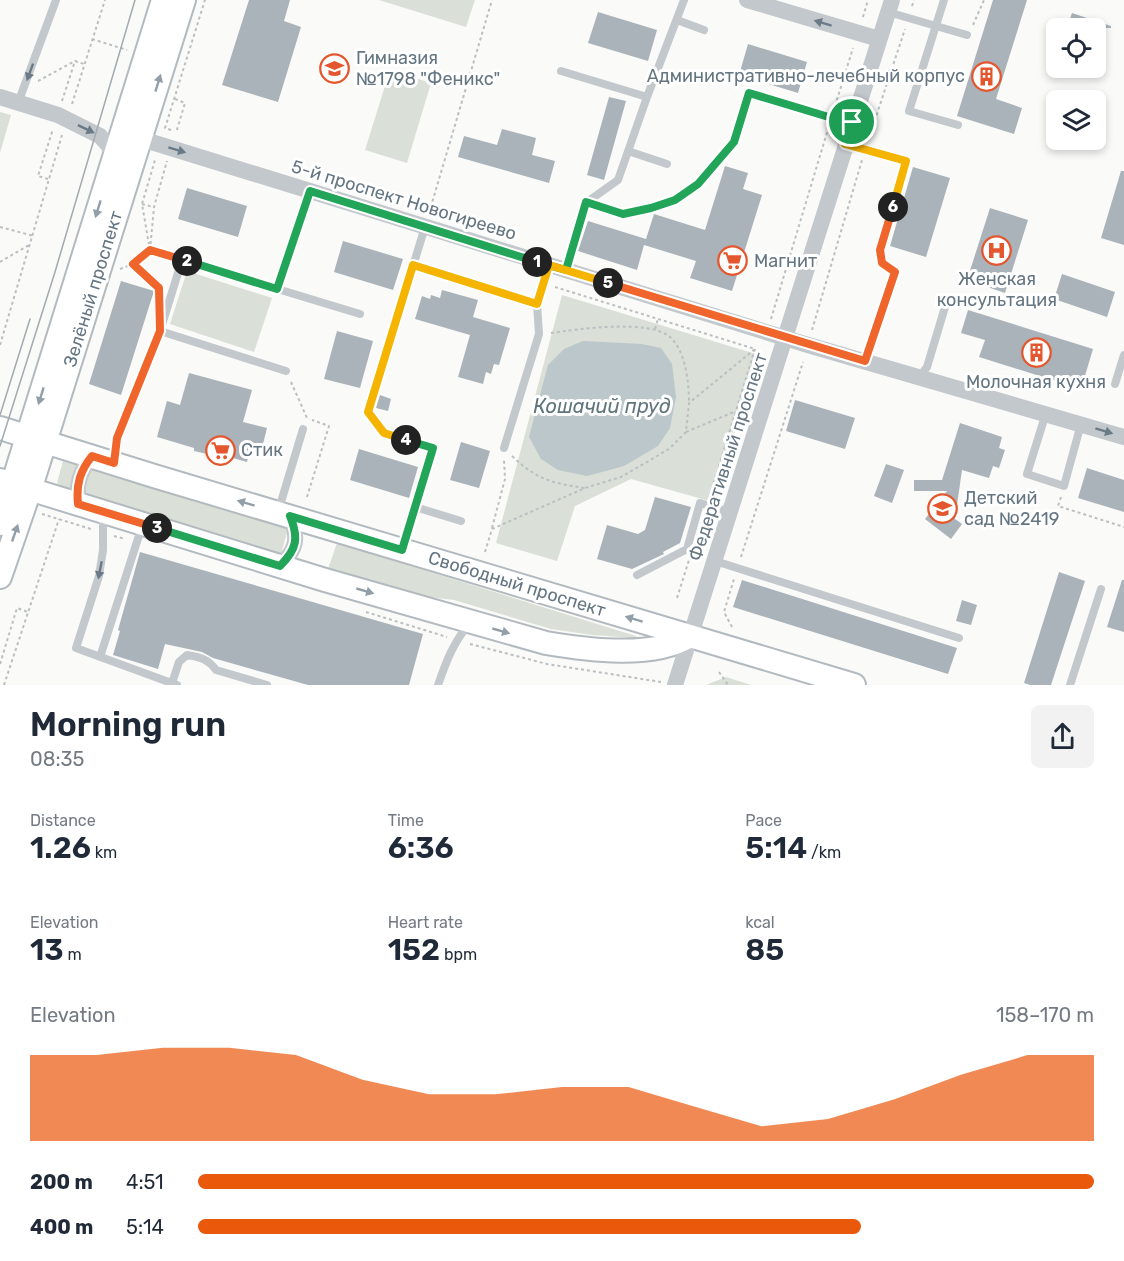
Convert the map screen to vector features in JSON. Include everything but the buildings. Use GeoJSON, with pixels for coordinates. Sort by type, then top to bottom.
{"type":"FeatureCollection","features":[{"type":"Feature","properties":{"kind":"main road","name":"Зелёный проспект"},"geometry":{"type":"LineString","coordinates":[[0,524],[14,485],[37,439],[125,141],[163,0]]}},
{"type":"Feature","properties":{"kind":"main road","name":"Зелёный проспект"},"geometry":{"type":"LineString","coordinates":[[125,141],[184,0]]}},
{"type":"Feature","properties":{"kind":"main road","name":"Свободный проспект"},"geometry":{"type":"LineString","coordinates":[[0,428],[854,685]]}},
{"type":"Feature","properties":{"kind":"main road","name":"Зелёный проспект"},"geometry":{"type":"LineString","coordinates":[[0,577],[14,485]]}},
{"type":"Feature","properties":{"kind":"main road"},"geometry":{"type":"LineString","coordinates":[[14,485],[280,566],[546,643],[591,649],[624,650],[669,645],[690,636]]}},
{"type":"Feature","properties":{"kind":"street"},"geometry":{"type":"LineString","coordinates":[[747,0],[782,5],[857,34],[879,39]]}},
{"type":"Feature","properties":{"kind":"street","name":"Федеративный проспект"},"geometry":{"type":"LineString","coordinates":[[675,685],[890,6]]}},
{"type":"Feature","properties":{"kind":"street","name":"5-й проспект Новогиреево"},"geometry":{"type":"LineString","coordinates":[[0,97],[21,96],[100,136],[310,191],[786,338],[1124,437]]}},
{"type":"Feature","properties":{"kind":"street"},"geometry":{"type":"LineString","coordinates":[[78,504],[76,490],[79,477],[92,456]]}},
{"type":"Feature","properties":{"kind":"street"},"geometry":{"type":"LineString","coordinates":[[280,566],[290,556],[295,543],[295,529],[284,515]]}},
{"type":"Feature","properties":{"kind":"lane"},"geometry":{"type":"LineString","coordinates":[[21,96],[57,0]]}},
{"type":"Feature","properties":{"kind":"lane"},"geometry":{"type":"LineString","coordinates":[[566,270],[586,202],[618,180],[684,0]]}},
{"type":"Feature","properties":{"kind":"lane"},"geometry":{"type":"LineString","coordinates":[[944,0],[909,111],[958,125]]}},
{"type":"Feature","properties":{"kind":"lane"},"geometry":{"type":"LineString","coordinates":[[890,6],[908,18],[967,35]]}},
{"type":"Feature","properties":{"kind":"lane"},"geometry":{"type":"LineString","coordinates":[[677,20],[704,30]]}},
{"type":"Feature","properties":{"kind":"lane"},"geometry":{"type":"LineString","coordinates":[[561,71],[647,96]]}},
{"type":"Feature","properties":{"kind":"lane"},"geometry":{"type":"LineString","coordinates":[[749,93],[852,122]]}},
{"type":"Feature","properties":{"kind":"lane"},"geometry":{"type":"LineString","coordinates":[[845,144],[906,161],[880,250],[882,263],[895,272],[865,361]]}},
{"type":"Feature","properties":{"kind":"lane"},"geometry":{"type":"LineString","coordinates":[[628,151],[667,164]]}},
{"type":"Feature","properties":{"kind":"lane"},"geometry":{"type":"LineString","coordinates":[[277,289],[310,191]]}},
{"type":"Feature","properties":{"kind":"lane"},"geometry":{"type":"LineString","coordinates":[[402,550],[433,448],[384,433],[368,412],[425,227]]}},
{"type":"Feature","properties":{"kind":"lane"},"geometry":{"type":"LineString","coordinates":[[114,463],[117,438],[160,331],[182,260],[360,314]]}},
{"type":"Feature","properties":{"kind":"lane"},"geometry":{"type":"LineString","coordinates":[[413,265],[537,304]]}},
{"type":"Feature","properties":{"kind":"lane"},"geometry":{"type":"LineString","coordinates":[[504,448],[539,334],[537,304],[549,265]]}},
{"type":"Feature","properties":{"kind":"lane"},"geometry":{"type":"LineString","coordinates":[[920,376],[927,367],[945,307]]}},
{"type":"Feature","properties":{"kind":"lane"},"geometry":{"type":"LineString","coordinates":[[160,331],[286,371]]}},
{"type":"Feature","properties":{"kind":"lane"},"geometry":{"type":"LineString","coordinates":[[1115,384],[1124,355]]}},
{"type":"Feature","properties":{"kind":"lane"},"geometry":{"type":"LineString","coordinates":[[1046,414],[1027,474],[1064,486],[1081,424]]}},
{"type":"Feature","properties":{"kind":"lane"},"geometry":{"type":"LineString","coordinates":[[284,515],[303,429]]}},
{"type":"Feature","properties":{"kind":"lane"},"geometry":{"type":"LineString","coordinates":[[637,575],[687,549],[700,503],[730,512]]}},
{"type":"Feature","properties":{"kind":"lane"},"geometry":{"type":"LineString","coordinates":[[415,507],[461,521]]}},
{"type":"Feature","properties":{"kind":"lane"},"geometry":{"type":"LineString","coordinates":[[103,512],[103,550],[99,576],[76,648],[175,684],[179,662],[187,655],[201,657],[211,663],[216,670],[267,685]]}},
{"type":"Feature","properties":{"kind":"lane"},"geometry":{"type":"LineString","coordinates":[[100,657],[143,524]]}},
{"type":"Feature","properties":{"kind":"lane"},"geometry":{"type":"LineString","coordinates":[[714,561],[959,638]]}},
{"type":"Feature","properties":{"kind":"lane"},"geometry":{"type":"LineString","coordinates":[[1070,685],[1101,588]]}},
{"type":"Feature","properties":{"kind":"lane"},"geometry":{"type":"LineString","coordinates":[[438,685],[448,655],[470,622]]}},
{"type":"Feature","properties":{"kind":"path"},"geometry":{"type":"LineString","coordinates":[[72,105],[105,0]]}},
{"type":"Feature","properties":{"kind":"path"},"geometry":{"type":"LineString","coordinates":[[165,128],[205,0]]}},
{"type":"Feature","properties":{"kind":"path"},"geometry":{"type":"LineString","coordinates":[[425,227],[492,0]]}},
{"type":"Feature","properties":{"kind":"path"},"geometry":{"type":"LineString","coordinates":[[770,320],[868,0]]}},
{"type":"Feature","properties":{"kind":"path"},"geometry":{"type":"LineString","coordinates":[[811,333],[865,150],[914,0]]}},
{"type":"Feature","properties":{"kind":"path"},"geometry":{"type":"LineString","coordinates":[[967,35],[984,0]]}},
{"type":"Feature","properties":{"kind":"path"},"geometry":{"type":"LineString","coordinates":[[92,39],[133,52]]}},
{"type":"Feature","properties":{"kind":"path"},"geometry":{"type":"LineString","coordinates":[[21,96],[75,61]]}},
{"type":"Feature","properties":{"kind":"path"},"geometry":{"type":"LineString","coordinates":[[586,202],[623,214],[675,200],[698,184],[734,142],[749,93]]}},
{"type":"Feature","properties":{"kind":"path"},"geometry":{"type":"LineString","coordinates":[[174,99],[185,103],[175,136]]}},
{"type":"Feature","properties":{"kind":"path"},"geometry":{"type":"LineString","coordinates":[[0,345],[65,127]]}},
{"type":"Feature","properties":{"kind":"path"},"geometry":{"type":"LineString","coordinates":[[115,271],[133,264],[150,250],[154,207],[168,159]]}},
{"type":"Feature","properties":{"kind":"path"},"geometry":{"type":"LineString","coordinates":[[150,250],[141,204],[155,160]]}},
{"type":"Feature","properties":{"kind":"path"},"geometry":{"type":"LineString","coordinates":[[141,204],[154,207]]}},
{"type":"Feature","properties":{"kind":"path"},"geometry":{"type":"LineString","coordinates":[[0,227],[34,236]]}},
{"type":"Feature","properties":{"kind":"path"},"geometry":{"type":"LineString","coordinates":[[0,262],[31,244]]}},
{"type":"Feature","properties":{"kind":"path"},"geometry":{"type":"LineString","coordinates":[[150,250],[182,260]]}},
{"type":"Feature","properties":{"kind":"path"},"geometry":{"type":"LineString","coordinates":[[133,264],[159,288],[159,299]]}},
{"type":"Feature","properties":{"kind":"path"},"geometry":{"type":"LineString","coordinates":[[543,283],[756,349]]}},
{"type":"Feature","properties":{"kind":"path"},"geometry":{"type":"LineString","coordinates":[[655,329],[658,319]]}},
{"type":"Feature","properties":{"kind":"path"},"geometry":{"type":"LineString","coordinates":[[539,334],[614,328],[655,329],[671,338],[682,358],[689,384],[686,432]]}},
{"type":"Feature","properties":{"kind":"path"},"geometry":{"type":"LineString","coordinates":[[689,403],[756,349]]}},
{"type":"Feature","properties":{"kind":"path"},"geometry":{"type":"LineString","coordinates":[[706,505],[756,349]]}},
{"type":"Feature","properties":{"kind":"path"},"geometry":{"type":"LineString","coordinates":[[732,627],[724,612],[803,362]]}},
{"type":"Feature","properties":{"kind":"path"},"geometry":{"type":"LineString","coordinates":[[492,529],[585,488],[621,477],[669,449],[686,432],[736,411]]}},
{"type":"Feature","properties":{"kind":"path"},"geometry":{"type":"LineString","coordinates":[[504,448],[529,472],[555,483],[585,488]]}},
{"type":"Feature","properties":{"kind":"path"},"geometry":{"type":"LineString","coordinates":[[484,552],[505,479],[504,448]]}},
{"type":"Feature","properties":{"kind":"path"},"geometry":{"type":"LineString","coordinates":[[1064,486],[1059,506],[1124,527]]}},
{"type":"Feature","properties":{"kind":"path"},"geometry":{"type":"LineString","coordinates":[[4,685],[58,519]]}},
{"type":"Feature","properties":{"kind":"path"},"geometry":{"type":"LineString","coordinates":[[677,598],[690,556]]}},
{"type":"Feature","properties":{"kind":"path"},"geometry":{"type":"LineString","coordinates":[[0,664],[17,608],[28,612]]}},
{"type":"Feature","properties":{"kind":"path"},"geometry":{"type":"LineString","coordinates":[[719,672],[728,685]]}},
{"type":"Feature","properties":{"kind":"shaded area"},"geometry":{"type":"Polygon","coordinates":[[[379,0],[475,0],[466,27],[379,0]]]}},
{"type":"Feature","properties":{"kind":"shaded area"},"geometry":{"type":"Polygon","coordinates":[[[390,70],[431,83],[407,163],[365,150],[390,70]]]}},
{"type":"Feature","properties":{"kind":"shaded area"},"geometry":{"type":"Polygon","coordinates":[[[0,112],[11,115],[0,153],[0,112]]]}},
{"type":"Feature","properties":{"kind":"shaded area"},"geometry":{"type":"Polygon","coordinates":[[[187,271],[272,298],[254,352],[170,324],[187,271]]]}},
{"type":"Feature","properties":{"kind":"shaded area"},"geometry":{"type":"Polygon","coordinates":[[[562,295],[759,355],[713,502],[631,479],[575,506],[557,561],[496,543],[562,295]]]}},
{"type":"Feature","properties":{"kind":"shaded area"},"geometry":{"type":"Polygon","coordinates":[[[63,461],[80,464],[73,490],[61,487],[57,483],[63,461]]]}},
{"type":"Feature","properties":{"kind":"shaded area"},"geometry":{"type":"Polygon","coordinates":[[[90,468],[288,529],[281,554],[82,492],[90,468]]]}},
{"type":"Feature","properties":{"kind":"shaded area"},"geometry":{"type":"Polygon","coordinates":[[[337,543],[636,636],[636,638],[551,629],[454,600],[410,595],[328,569],[337,543]]]}},
{"type":"Feature","properties":{"kind":"shaded area"},"geometry":{"type":"Polygon","coordinates":[[[726,677],[751,685],[706,685],[726,677]]]}},
{"type":"Feature","properties":{"kind":"water","name":"Кошачий пруд"},"geometry":{"type":"Polygon","coordinates":[[[583,341],[642,344],[661,348],[672,364],[676,397],[670,428],[658,446],[624,466],[587,476],[558,470],[541,459],[529,437],[548,365],[564,349],[583,341]]]}},
{"type":"Feature","properties":{"kind":"tram line"},"geometry":{"type":"LineString","coordinates":[[0,446],[55,272],[135,0]]}},
{"type":"Feature","properties":{"kind":"tram line"},"geometry":{"type":"LineString","coordinates":[[0,415],[30,319]]}},
{"type":"Feature","properties":{"kind":"place","name":"Гимназия №1798 \"Феникс\""},"geometry":{"type":"Point","coordinates":[335,68]}},
{"type":"Feature","properties":{"kind":"place","name":"Административно-лечебный корпус"},"geometry":{"type":"Point","coordinates":[986,76]}},
{"type":"Feature","properties":{"kind":"place","name":"Женская консультация"},"geometry":{"type":"Point","coordinates":[997,250]}},
{"type":"Feature","properties":{"kind":"place","name":"Магнит"},"geometry":{"type":"Point","coordinates":[733,261]}},
{"type":"Feature","properties":{"kind":"place","name":"Молочная кухня"},"geometry":{"type":"Point","coordinates":[1036,353]}},
{"type":"Feature","properties":{"kind":"place","name":"Стик"},"geometry":{"type":"Point","coordinates":[220,450]}},
{"type":"Feature","properties":{"kind":"place","name":"Детский сад №2419"},"geometry":{"type":"Point","coordinates":[943,508]}},
{"type":"Feature","properties":{"kind":"route"},"geometry":{"type":"LineString","coordinates":[[749,93],[852,122],[845,144],[906,161],[880,250],[882,263],[895,272],[865,361],[766,333],[549,265],[537,304],[413,265],[368,412],[384,433],[433,448],[402,550],[290,516],[295,529],[295,543],[290,556],[280,566],[78,504],[76,490],[79,477],[92,456],[114,463],[117,438],[160,331],[159,288],[133,264],[150,250],[277,289],[310,191],[566,270],[586,202],[623,214],[675,200],[698,184],[734,142],[749,93]]}}]}
